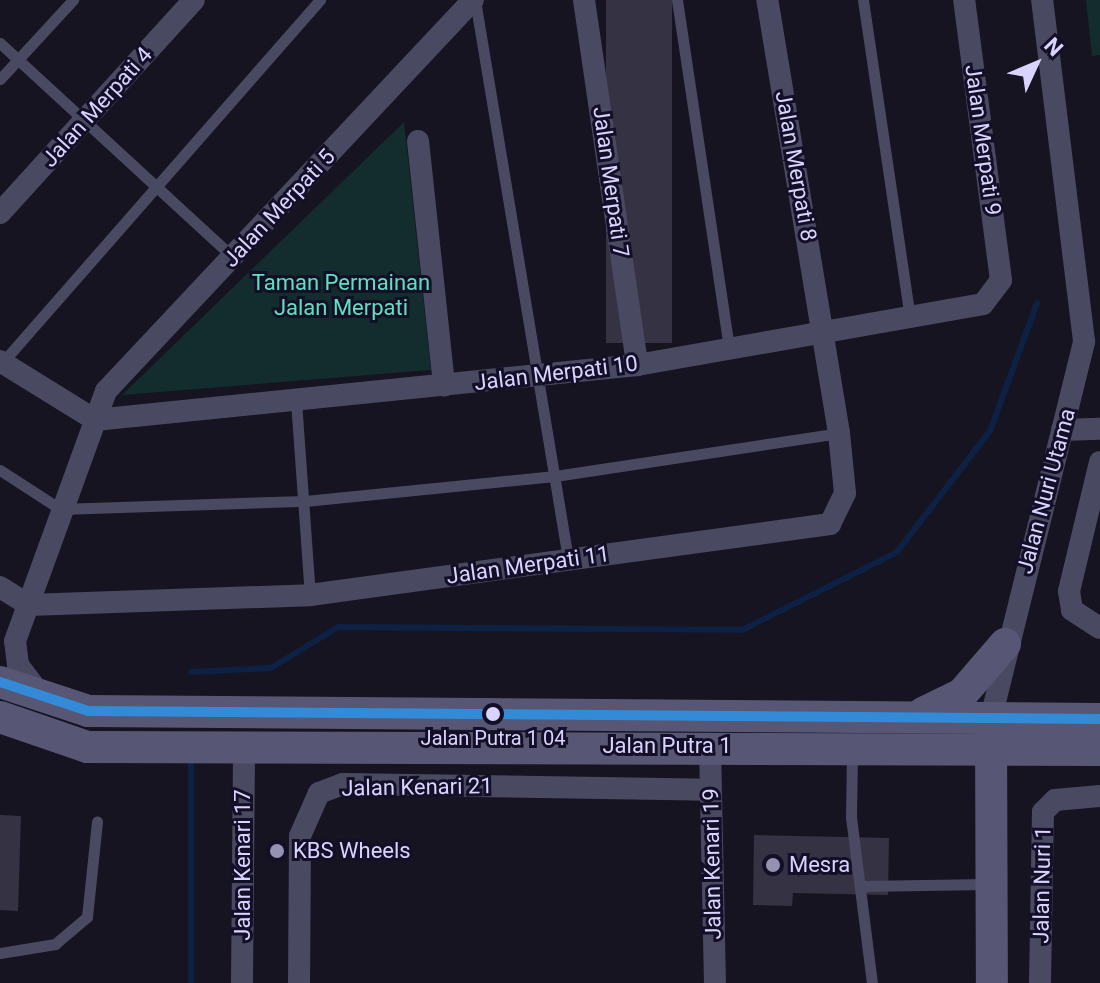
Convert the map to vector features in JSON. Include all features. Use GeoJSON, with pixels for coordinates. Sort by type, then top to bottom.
{"type":"FeatureCollection","features":[{"type":"Feature","properties":{"kind":"main road"},"geometry":{"type":"LineString","coordinates":[[908,717],[962,694],[1005,644]]}},
{"type":"Feature","properties":{"kind":"main road","name":"Jalan Putra 1"},"geometry":{"type":"LineString","coordinates":[[0,682],[88,711],[908,717],[1049,750],[1100,750]]}},
{"type":"Feature","properties":{"kind":"main road","name":"Jalan Putra 1"},"geometry":{"type":"LineString","coordinates":[[0,717],[87,747],[852,747],[991,734],[1100,719]]}},
{"type":"Feature","properties":{"kind":"main road","name":"Jalan Nuri Utama"},"geometry":{"type":"LineString","coordinates":[[991,734],[992,983]]}},
{"type":"Feature","properties":{"kind":"main road"},"geometry":{"type":"LineString","coordinates":[[992,822],[1016,776],[1049,750]]}},
{"type":"Feature","properties":{"kind":"street","name":"Jalan Merpati 4"},"geometry":{"type":"LineString","coordinates":[[0,213],[194,0]]}},
{"type":"Feature","properties":{"kind":"street","name":"Jalan Merpati 5"},"geometry":{"type":"LineString","coordinates":[[7,644],[29,605],[60,509],[106,391],[474,0]]}},
{"type":"Feature","properties":{"kind":"street","name":"Jalan Merpati 7"},"geometry":{"type":"LineString","coordinates":[[584,0],[637,365]]}},
{"type":"Feature","properties":{"kind":"street","name":"Jalan Merpati 8"},"geometry":{"type":"LineString","coordinates":[[767,0],[825,332]]}},
{"type":"Feature","properties":{"kind":"street","name":"Jalan Merpati 9"},"geometry":{"type":"LineString","coordinates":[[964,0],[1001,280]]}},
{"type":"Feature","properties":{"kind":"street","name":"Jalan Nuri Utama"},"geometry":{"type":"LineString","coordinates":[[991,734],[1005,644],[1084,341],[1083,285],[1042,0]]}},
{"type":"Feature","properties":{"kind":"street"},"geometry":{"type":"LineString","coordinates":[[418,141],[444,386]]}},
{"type":"Feature","properties":{"kind":"street","name":"Jalan Merpati 10"},"geometry":{"type":"LineString","coordinates":[[95,420],[637,365],[983,304],[1001,280]]}},
{"type":"Feature","properties":{"kind":"street","name":"Jalan Merpati 11"},"geometry":{"type":"LineString","coordinates":[[29,605],[310,595],[830,524],[845,493],[825,332]]}},
{"type":"Feature","properties":{"kind":"street"},"geometry":{"type":"LineString","coordinates":[[1,362],[95,420]]}},
{"type":"Feature","properties":{"kind":"street"},"geometry":{"type":"LineString","coordinates":[[1062,430],[1100,429]]}},
{"type":"Feature","properties":{"kind":"street"},"geometry":{"type":"LineString","coordinates":[[1100,462],[1094,524],[1069,591],[1072,610],[1100,628]]}},
{"type":"Feature","properties":{"kind":"street"},"geometry":{"type":"LineString","coordinates":[[0,587],[29,605]]}},
{"type":"Feature","properties":{"kind":"street"},"geometry":{"type":"LineString","coordinates":[[7,644],[27,681],[47,700]]}},
{"type":"Feature","properties":{"kind":"street","name":"Jalan Kenari 17"},"geometry":{"type":"LineString","coordinates":[[242,983],[244,746]]}},
{"type":"Feature","properties":{"kind":"street","name":"Jalan Kenari 19"},"geometry":{"type":"LineString","coordinates":[[710,746],[715,983]]}},
{"type":"Feature","properties":{"kind":"street","name":"Jalan Kenari 21"},"geometry":{"type":"LineString","coordinates":[[299,983],[300,836],[319,793],[343,784],[710,790]]}},
{"type":"Feature","properties":{"kind":"street","name":"Jalan Nuri 1"},"geometry":{"type":"LineString","coordinates":[[1040,983],[1042,821],[1048,805],[1063,797],[1100,796]]}},
{"type":"Feature","properties":{"kind":"lane"},"geometry":{"type":"LineString","coordinates":[[0,79],[73,0]]}},
{"type":"Feature","properties":{"kind":"lane"},"geometry":{"type":"LineString","coordinates":[[1,362],[153,184],[320,0]]}},
{"type":"Feature","properties":{"kind":"lane"},"geometry":{"type":"LineString","coordinates":[[474,0],[543,375],[568,559]]}},
{"type":"Feature","properties":{"kind":"lane"},"geometry":{"type":"LineString","coordinates":[[677,0],[729,348]]}},
{"type":"Feature","properties":{"kind":"lane"},"geometry":{"type":"LineString","coordinates":[[863,0],[910,317]]}},
{"type":"Feature","properties":{"kind":"lane"},"geometry":{"type":"LineString","coordinates":[[0,43],[233,257]]}},
{"type":"Feature","properties":{"kind":"lane"},"geometry":{"type":"LineString","coordinates":[[296,401],[310,595]]}},
{"type":"Feature","properties":{"kind":"lane"},"geometry":{"type":"LineString","coordinates":[[0,470],[60,509],[305,501],[555,476],[839,433]]}},
{"type":"Feature","properties":{"kind":"lane"},"geometry":{"type":"LineString","coordinates":[[852,747],[861,886],[872,983]]}},
{"type":"Feature","properties":{"kind":"lane"},"geometry":{"type":"LineString","coordinates":[[0,953],[55,944],[87,917],[97,822]]}},
{"type":"Feature","properties":{"kind":"lane"},"geometry":{"type":"LineString","coordinates":[[861,886],[992,884]]}},
{"type":"Feature","properties":{"kind":"green space"},"geometry":{"type":"Polygon","coordinates":[[[1086,0],[1100,0],[1100,55],[1092,56],[1086,0]]]}},
{"type":"Feature","properties":{"kind":"green space","name":"Taman Permainan Jalan Merpati"},"geometry":{"type":"Polygon","coordinates":[[[404,122],[431,370],[122,395],[404,122]]]}},
{"type":"Feature","properties":{"kind":"building"},"geometry":{"type":"Polygon","coordinates":[[[606,0],[672,0],[672,343],[606,343],[606,0]]]}},
{"type":"Feature","properties":{"kind":"building"},"geometry":{"type":"Polygon","coordinates":[[[0,815],[21,816],[18,911],[0,910],[0,815]]]}},
{"type":"Feature","properties":{"kind":"building"},"geometry":{"type":"Polygon","coordinates":[[[754,835],[889,838],[888,895],[793,893],[792,906],[753,905],[754,835]]]}},
{"type":"Feature","properties":{"kind":"waterway"},"geometry":{"type":"LineString","coordinates":[[191,672],[271,668],[338,627],[742,630],[897,552],[990,431],[1037,303]]}},
{"type":"Feature","properties":{"kind":"waterway"},"geometry":{"type":"LineString","coordinates":[[191,764],[191,983]]}},
{"type":"Feature","properties":{"kind":"transit line"},"geometry":{"type":"LineString","coordinates":[[0,682],[88,711],[1100,719]]}},
{"type":"Feature","properties":{"kind":"place","name":"Jalan Putra 1 04"},"geometry":{"type":"Point","coordinates":[493,714]}},
{"type":"Feature","properties":{"kind":"place","name":"KBS Wheels"},"geometry":{"type":"Point","coordinates":[277,851]}},
{"type":"Feature","properties":{"kind":"place","name":"Mesra"},"geometry":{"type":"Point","coordinates":[773,865]}}]}
